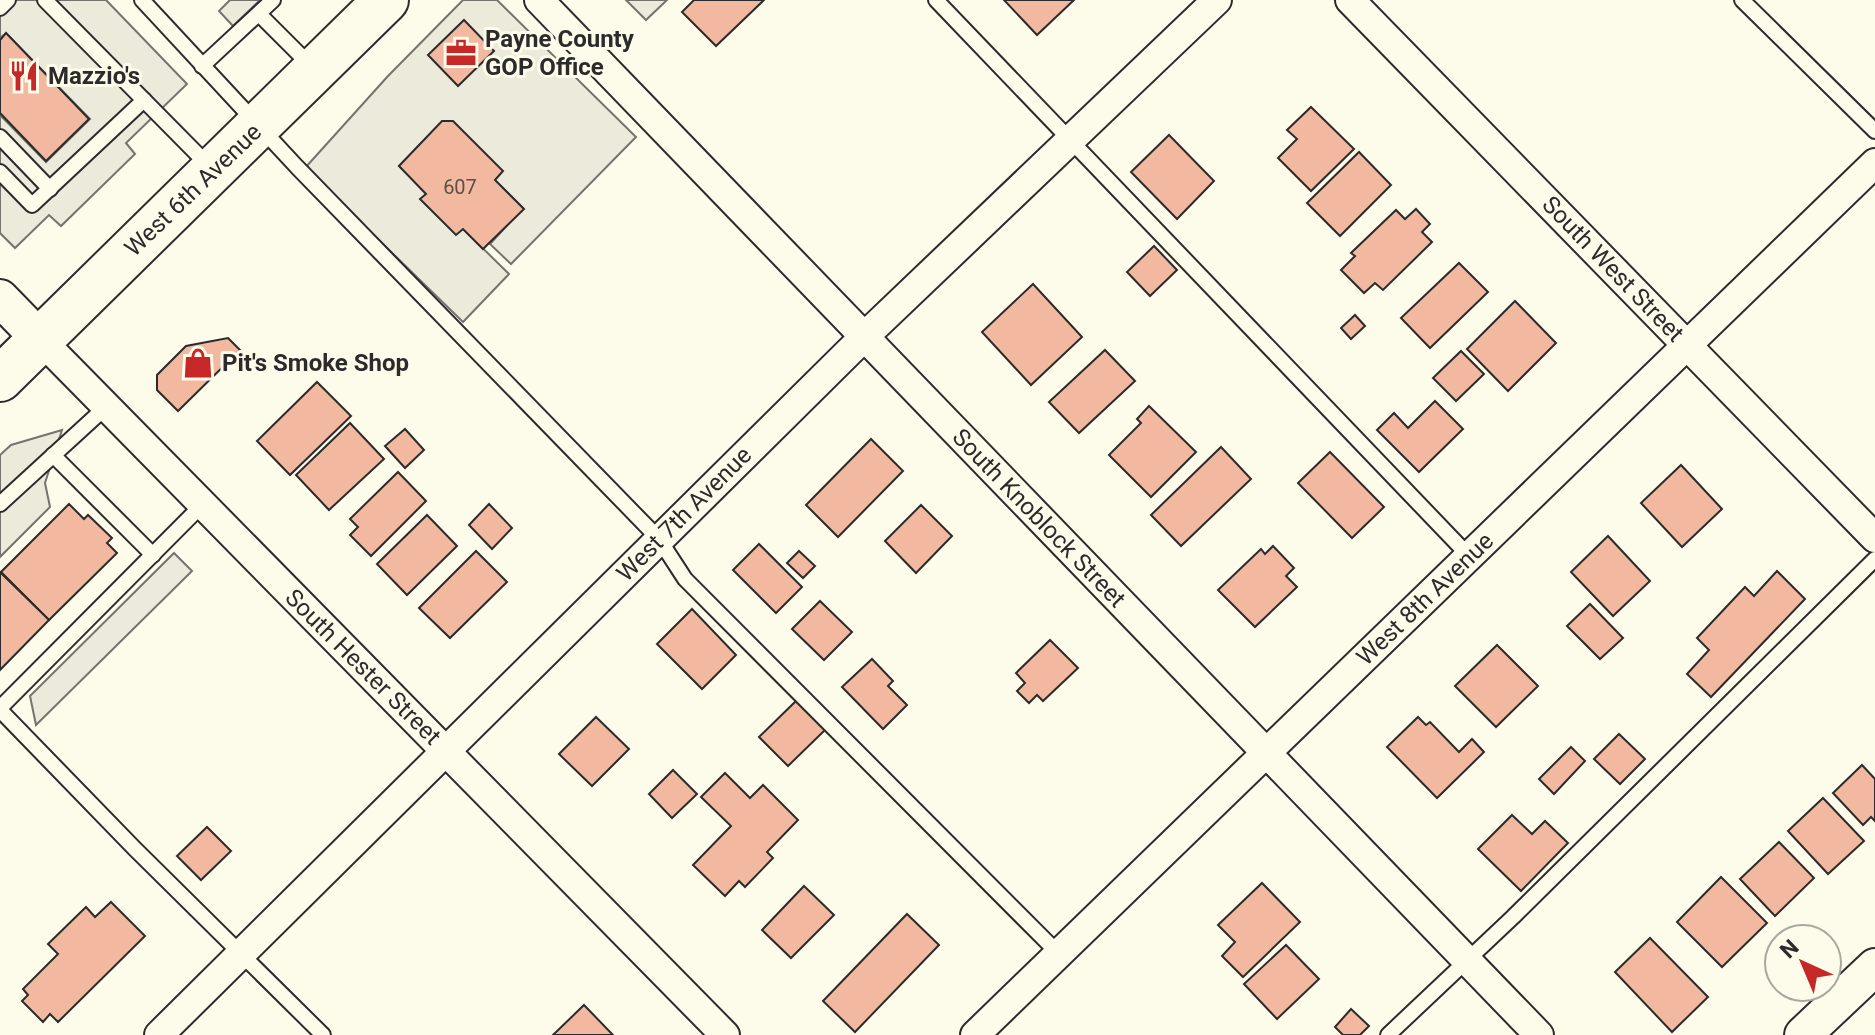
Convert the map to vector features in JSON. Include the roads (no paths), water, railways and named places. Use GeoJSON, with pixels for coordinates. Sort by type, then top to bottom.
{"type":"FeatureCollection","features":[{"type":"Feature","properties":{"kind":"highway","name":"West 6th Avenue"},"geometry":{"type":"LineString","coordinates":[[0,379],[315,71],[382,1]]}},
{"type":"Feature","properties":{"kind":"street","name":"South Knoblock Street"},"geometry":{"type":"LineString","coordinates":[[539,0],[1539,1035]]}},
{"type":"Feature","properties":{"kind":"street","name":"West 7th Avenue"},"geometry":{"type":"LineString","coordinates":[[159,1035],[864,337],[1217,0]]}},
{"type":"Feature","properties":{"kind":"street","name":"South West Street"},"geometry":{"type":"LineString","coordinates":[[1350,0],[1875,538]]}},
{"type":"Feature","properties":{"kind":"street","name":"West 8th Avenue"},"geometry":{"type":"LineString","coordinates":[[975,1035],[1875,163]]}},
{"type":"Feature","properties":{"kind":"street","name":"South Hester Street"},"geometry":{"type":"LineString","coordinates":[[0,298],[725,1035]]}},
{"type":"Feature","properties":{"kind":"street"},"geometry":{"type":"LineString","coordinates":[[1803,1035],[1875,967]]}},
{"type":"Feature","properties":{"kind":"lane"},"geometry":{"type":"LineString","coordinates":[[0,8],[8,0]]}},
{"type":"Feature","properties":{"kind":"lane"},"geometry":{"type":"LineString","coordinates":[[45,0],[213,170]]}},
{"type":"Feature","properties":{"kind":"lane"},"geometry":{"type":"LineString","coordinates":[[142,0],[258,126],[659,539],[685,579],[1059,954]]}},
{"type":"Feature","properties":{"kind":"lane"},"geometry":{"type":"LineString","coordinates":[[202,66],[273,0]]}},
{"type":"Feature","properties":{"kind":"lane"},"geometry":{"type":"LineString","coordinates":[[936,0],[1469,556]]}},
{"type":"Feature","properties":{"kind":"lane"},"geometry":{"type":"LineString","coordinates":[[1742,0],[1875,131]]}},
{"type":"Feature","properties":{"kind":"lane"},"geometry":{"type":"LineString","coordinates":[[259,14],[315,71]]}},
{"type":"Feature","properties":{"kind":"lane"},"geometry":{"type":"LineString","coordinates":[[0,172],[32,205],[144,100]]}},
{"type":"Feature","properties":{"kind":"lane"},"geometry":{"type":"LineString","coordinates":[[0,137],[50,189]]}},
{"type":"Feature","properties":{"kind":"lane"},"geometry":{"type":"LineString","coordinates":[[0,504],[107,406]]}},
{"type":"Feature","properties":{"kind":"lane"},"geometry":{"type":"LineString","coordinates":[[53,455],[153,555]]}},
{"type":"Feature","properties":{"kind":"lane"},"geometry":{"type":"LineString","coordinates":[[203,504],[0,709],[135,849],[323,1035]]}},
{"type":"Feature","properties":{"kind":"lane"},"geometry":{"type":"LineString","coordinates":[[1388,1035],[1513,917],[1875,559]]}},
{"type":"Feature","properties":{"kind":"place","name":"Payne County GOP Office"},"geometry":{"type":"Point","coordinates":[461,53]}},
{"type":"Feature","properties":{"kind":"place","name":"Mazzio's"},"geometry":{"type":"Point","coordinates":[24,76]}},
{"type":"Feature","properties":{"kind":"place","name":"Pit's Smoke Shop"},"geometry":{"type":"Point","coordinates":[198,363]}}]}
